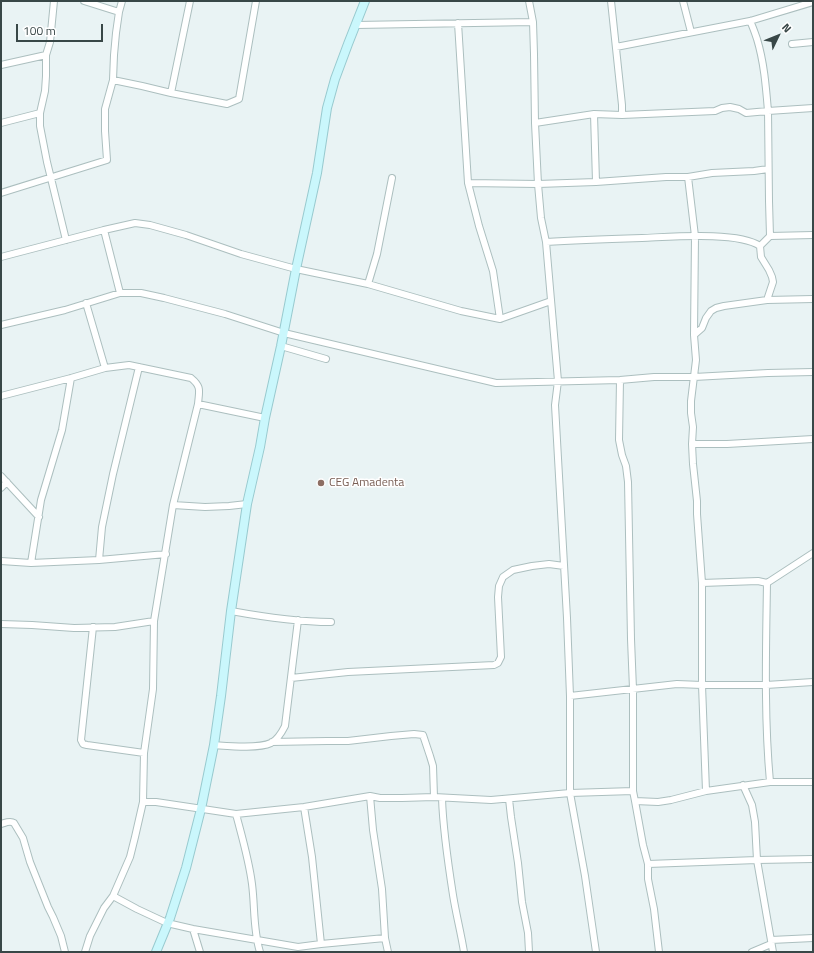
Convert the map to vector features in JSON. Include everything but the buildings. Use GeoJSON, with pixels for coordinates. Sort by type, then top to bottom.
{"type":"FeatureCollection","features":[{"type":"Feature","properties":{"kind":"street"},"geometry":{"type":"LineString","coordinates":[[54,1],[50,42],[46,55],[45,91],[40,113],[40,126],[66,240]]}},
{"type":"Feature","properties":{"kind":"street"},"geometry":{"type":"LineString","coordinates":[[84,1],[119,12]]}},
{"type":"Feature","properties":{"kind":"street"},"geometry":{"type":"LineString","coordinates":[[1,193],[106,160],[105,109],[113,80],[119,12],[122,1]]}},
{"type":"Feature","properties":{"kind":"street"},"geometry":{"type":"LineString","coordinates":[[170,93],[190,1]]}},
{"type":"Feature","properties":{"kind":"street"},"geometry":{"type":"LineString","coordinates":[[113,80],[227,104],[239,98],[256,1]]}},
{"type":"Feature","properties":{"kind":"street"},"geometry":{"type":"LineString","coordinates":[[156,952],[186,868],[201,809],[214,746],[231,611],[247,504],[260,447],[264,418],[284,333],[296,269],[317,174],[327,108],[335,79],[365,1]]}},
{"type":"Feature","properties":{"kind":"street"},"geometry":{"type":"LineString","coordinates":[[529,1],[533,22],[538,184],[541,218],[546,242],[558,381],[555,405],[570,696],[570,793],[585,876],[596,952]]}},
{"type":"Feature","properties":{"kind":"street"},"geometry":{"type":"LineString","coordinates":[[611,1],[622,115]]}},
{"type":"Feature","properties":{"kind":"street"},"geometry":{"type":"LineString","coordinates":[[683,1],[691,32]]}},
{"type":"Feature","properties":{"kind":"street"},"geometry":{"type":"LineString","coordinates":[[616,47],[750,21],[810,2]]}},
{"type":"Feature","properties":{"kind":"street"},"geometry":{"type":"LineString","coordinates":[[750,21],[757,38],[768,111],[770,236]]}},
{"type":"Feature","properties":{"kind":"street"},"geometry":{"type":"LineString","coordinates":[[356,25],[533,22]]}},
{"type":"Feature","properties":{"kind":"street"},"geometry":{"type":"LineString","coordinates":[[458,23],[468,183],[479,226],[493,270],[500,319]]}},
{"type":"Feature","properties":{"kind":"street"},"geometry":{"type":"LineString","coordinates":[[792,44],[813,42]]}},
{"type":"Feature","properties":{"kind":"street"},"geometry":{"type":"LineString","coordinates":[[1,65],[46,55]]}},
{"type":"Feature","properties":{"kind":"street"},"geometry":{"type":"LineString","coordinates":[[535,123],[594,114],[622,115],[716,111],[722,108],[730,107],[739,109],[746,113],[813,108]]}},
{"type":"Feature","properties":{"kind":"street"},"geometry":{"type":"LineString","coordinates":[[1,123],[40,113]]}},
{"type":"Feature","properties":{"kind":"street"},"geometry":{"type":"LineString","coordinates":[[594,114],[596,182]]}},
{"type":"Feature","properties":{"kind":"street"},"geometry":{"type":"LineString","coordinates":[[468,183],[538,184],[596,182],[688,177],[712,172],[754,171],[768,169]]}},
{"type":"Feature","properties":{"kind":"street"},"geometry":{"type":"LineString","coordinates":[[688,177],[695,236],[694,335],[696,360],[691,413],[702,583],[702,685],[706,791]]}},
{"type":"Feature","properties":{"kind":"street"},"geometry":{"type":"LineString","coordinates":[[368,284],[377,254],[392,178]]}},
{"type":"Feature","properties":{"kind":"street"},"geometry":{"type":"LineString","coordinates":[[1,257],[136,223],[186,235],[241,254],[296,269],[368,284],[461,311],[500,319],[551,301]]}},
{"type":"Feature","properties":{"kind":"street"},"geometry":{"type":"LineString","coordinates":[[104,230],[120,293]]}},
{"type":"Feature","properties":{"kind":"street"},"geometry":{"type":"LineString","coordinates":[[760,246],[770,236],[813,235]]}},
{"type":"Feature","properties":{"kind":"street"},"geometry":{"type":"LineString","coordinates":[[546,242],[695,236],[745,240],[760,246]]}},
{"type":"Feature","properties":{"kind":"street"},"geometry":{"type":"LineString","coordinates":[[760,246],[761,257],[769,270],[773,282],[767,300]]}},
{"type":"Feature","properties":{"kind":"street"},"geometry":{"type":"LineString","coordinates":[[1,325],[65,310],[120,293],[141,292],[225,314],[284,333],[496,383],[620,380],[654,377],[694,377],[813,372]]}},
{"type":"Feature","properties":{"kind":"street"},"geometry":{"type":"LineString","coordinates":[[694,335],[702,328],[711,311],[716,308],[767,300],[813,298]]}},
{"type":"Feature","properties":{"kind":"street"},"geometry":{"type":"LineString","coordinates":[[86,303],[105,368]]}},
{"type":"Feature","properties":{"kind":"street"},"geometry":{"type":"LineString","coordinates":[[281,346],[326,359]]}},
{"type":"Feature","properties":{"kind":"street"},"geometry":{"type":"LineString","coordinates":[[1,396],[105,368],[129,365],[191,378],[198,383],[198,404],[173,505],[154,621],[153,689],[144,753],[143,802],[130,857],[113,896],[90,936],[85,952]]}},
{"type":"Feature","properties":{"kind":"street"},"geometry":{"type":"LineString","coordinates":[[99,560],[102,527],[113,474],[139,367]]}},
{"type":"Feature","properties":{"kind":"street"},"geometry":{"type":"LineString","coordinates":[[31,563],[42,500],[62,430],[72,378]]}},
{"type":"Feature","properties":{"kind":"street"},"geometry":{"type":"LineString","coordinates":[[620,380],[619,440],[626,466],[628,482],[633,689],[633,792],[648,864],[648,879],[654,909],[659,952]]}},
{"type":"Feature","properties":{"kind":"street"},"geometry":{"type":"LineString","coordinates":[[198,404],[264,418]]}},
{"type":"Feature","properties":{"kind":"street"},"geometry":{"type":"LineString","coordinates":[[692,444],[742,444],[813,439]]}},
{"type":"Feature","properties":{"kind":"street"},"geometry":{"type":"LineString","coordinates":[[1,476],[39,517]]}},
{"type":"Feature","properties":{"kind":"street"},"geometry":{"type":"LineString","coordinates":[[1,488],[7,482]]}},
{"type":"Feature","properties":{"kind":"street"},"geometry":{"type":"LineString","coordinates":[[173,505],[205,507],[247,504]]}},
{"type":"Feature","properties":{"kind":"street"},"geometry":{"type":"LineString","coordinates":[[702,583],[758,581],[767,583],[813,553]]}},
{"type":"Feature","properties":{"kind":"street"},"geometry":{"type":"LineString","coordinates":[[1,561],[31,563],[99,560],[166,554]]}},
{"type":"Feature","properties":{"kind":"street"},"geometry":{"type":"LineString","coordinates":[[291,678],[348,672],[494,665],[498,663],[501,657],[498,597],[499,586],[504,577],[513,570],[532,566],[549,564],[564,566]]}},
{"type":"Feature","properties":{"kind":"street"},"geometry":{"type":"LineString","coordinates":[[767,583],[766,685],[770,782]]}},
{"type":"Feature","properties":{"kind":"street"},"geometry":{"type":"LineString","coordinates":[[231,611],[314,622],[331,622]]}},
{"type":"Feature","properties":{"kind":"street"},"geometry":{"type":"LineString","coordinates":[[272,742],[280,735],[285,726],[298,620]]}},
{"type":"Feature","properties":{"kind":"street"},"geometry":{"type":"LineString","coordinates":[[1,624],[74,628],[115,627],[154,621]]}},
{"type":"Feature","properties":{"kind":"street"},"geometry":{"type":"LineString","coordinates":[[93,627],[81,740],[83,744],[87,745],[144,753]]}},
{"type":"Feature","properties":{"kind":"street"},"geometry":{"type":"LineString","coordinates":[[570,696],[677,684],[766,685],[813,682]]}},
{"type":"Feature","properties":{"kind":"street"},"geometry":{"type":"LineString","coordinates":[[214,746],[252,746],[272,742],[348,741],[414,734],[423,735],[433,766],[434,797]]}},
{"type":"Feature","properties":{"kind":"street"},"geometry":{"type":"LineString","coordinates":[[635,801],[658,802],[706,791],[770,782],[813,782]]}},
{"type":"Feature","properties":{"kind":"street"},"geometry":{"type":"LineString","coordinates":[[743,785],[752,805],[755,822],[757,860],[773,952]]}},
{"type":"Feature","properties":{"kind":"street"},"geometry":{"type":"LineString","coordinates":[[143,802],[156,802],[236,814],[370,796],[380,798],[434,797],[483,800],[570,793],[633,792]]}},
{"type":"Feature","properties":{"kind":"street"},"geometry":{"type":"LineString","coordinates":[[370,796],[373,830],[382,889],[385,938],[388,952]]}},
{"type":"Feature","properties":{"kind":"street"},"geometry":{"type":"LineString","coordinates":[[442,798],[446,849],[464,952]]}},
{"type":"Feature","properties":{"kind":"street"},"geometry":{"type":"LineString","coordinates":[[509,799],[522,902],[528,933],[529,952]]}},
{"type":"Feature","properties":{"kind":"street"},"geometry":{"type":"LineString","coordinates":[[304,806],[321,944]]}},
{"type":"Feature","properties":{"kind":"street"},"geometry":{"type":"LineString","coordinates":[[236,814],[250,867],[256,940],[260,952]]}},
{"type":"Feature","properties":{"kind":"street"},"geometry":{"type":"LineString","coordinates":[[1,824],[13,822],[23,838],[30,862],[61,936],[65,952]]}},
{"type":"Feature","properties":{"kind":"street"},"geometry":{"type":"LineString","coordinates":[[648,864],[813,859]]}},
{"type":"Feature","properties":{"kind":"street"},"geometry":{"type":"LineString","coordinates":[[113,896],[167,923],[193,929],[298,947],[385,938]]}},
{"type":"Feature","properties":{"kind":"street"},"geometry":{"type":"LineString","coordinates":[[193,929],[200,952]]}},
{"type":"Feature","properties":{"kind":"street"},"geometry":{"type":"LineString","coordinates":[[752,952],[771,942],[813,938]]}},
{"type":"Feature","properties":{"kind":"place","name":"CEG Amadenta"},"geometry":{"type":"Point","coordinates":[321,483]}}]}
